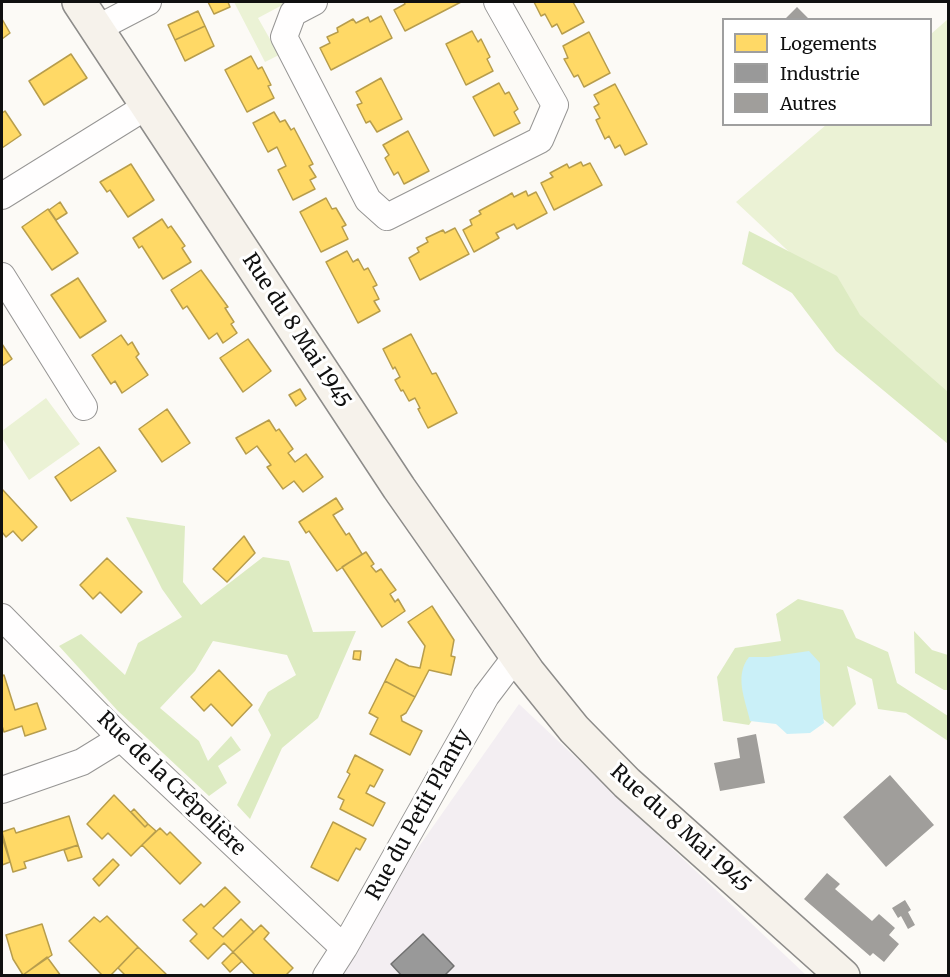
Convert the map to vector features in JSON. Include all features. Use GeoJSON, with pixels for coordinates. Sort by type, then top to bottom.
{"type":"FeatureCollection","features":[{"type":"Feature","properties":{"kind":"main road","name":"Rue du 8 Mai 1945"},"geometry":{"type":"LineString","coordinates":[[79,2],[399,488],[523,665],[574,729],[627,783],[843,975]]}},
{"type":"Feature","properties":{"kind":"street"},"geometry":{"type":"LineString","coordinates":[[96,29],[148,2]]}},
{"type":"Feature","properties":{"kind":"street"},"geometry":{"type":"LineString","coordinates":[[314,2],[293,13],[284,37],[368,200],[387,218],[540,140],[555,105],[496,2]]}},
{"type":"Feature","properties":{"kind":"street"},"geometry":{"type":"LineString","coordinates":[[2,196],[147,106]]}},
{"type":"Feature","properties":{"kind":"street"},"geometry":{"type":"LineString","coordinates":[[2,276],[84,407]]}},
{"type":"Feature","properties":{"kind":"street","name":"Rue de la Crêpelière"},"geometry":{"type":"LineString","coordinates":[[2,617],[12,644],[121,738],[344,948]]}},
{"type":"Feature","properties":{"kind":"street","name":"Rue du Petit Planty"},"geometry":{"type":"LineString","coordinates":[[326,975],[344,948],[486,696],[508,667],[523,665]]}},
{"type":"Feature","properties":{"kind":"street"},"geometry":{"type":"LineString","coordinates":[[2,790],[82,762],[121,738]]}},
{"type":"Feature","properties":{"kind":"shaded area"},"geometry":{"type":"Polygon","coordinates":[[[519,704],[806,975],[328,976],[519,704]]]}},
{"type":"Feature","properties":{"kind":"green space"},"geometry":{"type":"Polygon","coordinates":[[[234,2],[288,2],[258,18],[279,55],[265,62],[234,2]]]}},
{"type":"Feature","properties":{"kind":"green space"},"geometry":{"type":"Polygon","coordinates":[[[948,19],[948,401],[736,202],[825,126],[932,126],[932,33],[948,19]]]}},
{"type":"Feature","properties":{"kind":"green space"},"geometry":{"type":"Polygon","coordinates":[[[749,231],[837,276],[860,315],[948,392],[948,444],[836,351],[792,293],[742,264],[749,231]]]}},
{"type":"Feature","properties":{"kind":"green space"},"geometry":{"type":"Polygon","coordinates":[[[46,398],[80,444],[29,480],[2,438],[2,431],[46,398]]]}},
{"type":"Feature","properties":{"kind":"green space"},"geometry":{"type":"Polygon","coordinates":[[[126,517],[185,526],[183,582],[201,605],[263,557],[289,561],[313,632],[356,631],[318,718],[282,748],[250,819],[237,805],[271,735],[258,710],[268,692],[296,675],[287,655],[213,641],[195,671],[160,708],[199,741],[208,761],[231,736],[241,750],[218,766],[227,783],[209,796],[117,710],[59,646],[81,634],[125,675],[138,643],[182,617],[162,589],[126,517]]]}},
{"type":"Feature","properties":{"kind":"green space"},"geometry":{"type":"Polygon","coordinates":[[[798,599],[843,610],[856,638],[888,652],[897,683],[948,716],[948,741],[906,713],[878,709],[872,679],[847,666],[856,704],[833,727],[809,707],[762,705],[749,725],[723,721],[717,677],[735,648],[781,641],[776,614],[798,599]]]}},
{"type":"Feature","properties":{"kind":"green space"},"geometry":{"type":"Polygon","coordinates":[[[914,631],[932,650],[948,655],[948,690],[944,690],[915,673],[914,631]]]}},
{"type":"Feature","properties":{"kind":"water"},"geometry":{"type":"Polygon","coordinates":[[[809,651],[820,663],[820,693],[824,723],[810,733],[787,734],[776,724],[750,721],[741,680],[749,657],[768,657],[809,651]]]}},
{"type":"Feature","properties":{"kind":"building: Logements"},"geometry":{"type":"Polygon","coordinates":[[[208,2],[228,2],[230,7],[214,14],[208,2]]]}},
{"type":"Feature","properties":{"kind":"building: Logements"},"geometry":{"type":"Polygon","coordinates":[[[404,2],[461,2],[405,31],[394,10],[405,4],[404,2]]]}},
{"type":"Feature","properties":{"kind":"building: Logements"},"geometry":{"type":"Polygon","coordinates":[[[534,2],[573,2],[584,22],[562,34],[557,24],[552,27],[545,14],[541,16],[534,2]]]}},
{"type":"Feature","properties":{"kind":"building: Logements"},"geometry":{"type":"Polygon","coordinates":[[[198,11],[205,26],[175,40],[168,25],[198,11]]]}},
{"type":"Feature","properties":{"kind":"building: Logements"},"geometry":{"type":"Polygon","coordinates":[[[381,16],[392,38],[331,70],[320,48],[330,43],[327,37],[338,32],[337,28],[353,19],[356,23],[368,17],[370,22],[381,16]]]}},
{"type":"Feature","properties":{"kind":"building: Logements"},"geometry":{"type":"Polygon","coordinates":[[[2,19],[10,33],[2,39],[2,19]]]}},
{"type":"Feature","properties":{"kind":"building: Logements"},"geometry":{"type":"Polygon","coordinates":[[[205,26],[214,46],[185,61],[175,40],[205,26]]]}},
{"type":"Feature","properties":{"kind":"building: Logements"},"geometry":{"type":"Polygon","coordinates":[[[472,31],[478,42],[481,39],[490,57],[487,59],[493,71],[466,85],[446,44],[472,31]]]}},
{"type":"Feature","properties":{"kind":"building: Logements"},"geometry":{"type":"Polygon","coordinates":[[[589,32],[610,73],[584,87],[578,75],[574,77],[564,59],[568,58],[563,46],[589,32]]]}},
{"type":"Feature","properties":{"kind":"building: Logements"},"geometry":{"type":"Polygon","coordinates":[[[71,54],[87,78],[44,105],[29,81],[71,54]]]}},
{"type":"Feature","properties":{"kind":"building: Logements"},"geometry":{"type":"Polygon","coordinates":[[[251,56],[258,69],[262,67],[271,85],[268,86],[274,98],[247,112],[225,70],[251,56]]]}},
{"type":"Feature","properties":{"kind":"building: Logements"},"geometry":{"type":"Polygon","coordinates":[[[381,78],[402,119],[377,132],[370,121],[366,123],[357,105],[362,103],[356,92],[381,78]]]}},
{"type":"Feature","properties":{"kind":"building: Logements"},"geometry":{"type":"Polygon","coordinates":[[[499,83],[505,94],[509,92],[518,109],[514,112],[520,123],[494,136],[473,97],[499,83]]]}},
{"type":"Feature","properties":{"kind":"building: Logements"},"geometry":{"type":"Polygon","coordinates":[[[615,84],[647,144],[625,155],[620,145],[615,148],[609,136],[605,139],[596,120],[600,118],[594,107],[599,104],[594,95],[615,84]]]}},
{"type":"Feature","properties":{"kind":"building: Logements"},"geometry":{"type":"Polygon","coordinates":[[[5,111],[21,135],[2,148],[2,113],[5,111]]]}},
{"type":"Feature","properties":{"kind":"building: Logements"},"geometry":{"type":"Polygon","coordinates":[[[274,112],[280,122],[285,120],[291,130],[294,128],[313,164],[309,166],[316,177],[310,180],[315,189],[293,200],[278,170],[286,166],[277,147],[268,152],[253,123],[274,112]]]}},
{"type":"Feature","properties":{"kind":"building: Logements"},"geometry":{"type":"Polygon","coordinates":[[[408,131],[429,171],[404,184],[398,172],[394,175],[385,158],[389,155],[383,145],[408,131]]]}},
{"type":"Feature","properties":{"kind":"building: Logements"},"geometry":{"type":"Polygon","coordinates":[[[581,162],[583,166],[590,163],[602,185],[554,210],[541,183],[553,177],[550,173],[567,164],[569,168],[581,162]]]}},
{"type":"Feature","properties":{"kind":"building: Logements"},"geometry":{"type":"Polygon","coordinates":[[[131,164],[154,200],[128,217],[110,190],[107,192],[100,182],[131,164]]]}},
{"type":"Feature","properties":{"kind":"building: Logements"},"geometry":{"type":"Polygon","coordinates":[[[526,191],[528,196],[536,192],[547,213],[517,229],[514,224],[496,233],[499,238],[474,252],[463,230],[472,225],[470,220],[481,214],[479,211],[512,193],[514,197],[526,191]]]}},
{"type":"Feature","properties":{"kind":"building: Logements"},"geometry":{"type":"Polygon","coordinates":[[[326,198],[332,209],[336,208],[346,225],[342,227],[348,239],[321,252],[300,212],[326,198]]]}},
{"type":"Feature","properties":{"kind":"building: Logements"},"geometry":{"type":"Polygon","coordinates":[[[60,202],[67,213],[56,220],[49,210],[60,202]]]}},
{"type":"Feature","properties":{"kind":"building: Logements"},"geometry":{"type":"Polygon","coordinates":[[[48,209],[78,253],[52,270],[22,227],[48,209]]]}},
{"type":"Feature","properties":{"kind":"building: Logements"},"geometry":{"type":"Polygon","coordinates":[[[162,219],[168,228],[171,226],[185,246],[182,248],[191,262],[163,279],[142,246],[139,248],[133,238],[162,219]]]}},
{"type":"Feature","properties":{"kind":"building: Logements"},"geometry":{"type":"Polygon","coordinates":[[[455,228],[469,254],[420,280],[409,258],[419,252],[417,248],[428,242],[426,238],[443,230],[445,233],[455,228]]]}},
{"type":"Feature","properties":{"kind":"building: Logements"},"geometry":{"type":"Polygon","coordinates":[[[347,251],[353,262],[358,259],[364,270],[368,268],[377,285],[373,287],[379,299],[374,301],[380,311],[358,323],[326,262],[347,251]]]}},
{"type":"Feature","properties":{"kind":"building: Logements"},"geometry":{"type":"Polygon","coordinates":[[[201,270],[228,307],[225,308],[234,322],[231,324],[237,333],[223,343],[217,333],[209,339],[187,306],[183,309],[171,290],[201,270]]]}},
{"type":"Feature","properties":{"kind":"building: Logements"},"geometry":{"type":"Polygon","coordinates":[[[78,278],[106,321],[80,338],[51,295],[78,278]]]}},
{"type":"Feature","properties":{"kind":"building: Logements"},"geometry":{"type":"Polygon","coordinates":[[[411,334],[432,374],[436,373],[457,413],[428,428],[415,398],[409,401],[403,390],[401,391],[395,380],[400,377],[395,367],[393,369],[383,349],[411,334]]]}},
{"type":"Feature","properties":{"kind":"building: Logements"},"geometry":{"type":"Polygon","coordinates":[[[121,335],[128,345],[132,342],[139,354],[136,357],[148,375],[122,393],[115,381],[111,384],[92,355],[121,335]]]}},
{"type":"Feature","properties":{"kind":"building: Logements"},"geometry":{"type":"Polygon","coordinates":[[[248,339],[271,371],[243,392],[220,358],[248,339]]]}},
{"type":"Feature","properties":{"kind":"building: Logements"},"geometry":{"type":"Polygon","coordinates":[[[2,344],[12,359],[2,366],[2,344]]]}},
{"type":"Feature","properties":{"kind":"building: Logements"},"geometry":{"type":"Polygon","coordinates":[[[300,389],[306,399],[296,406],[289,395],[300,389]]]}},
{"type":"Feature","properties":{"kind":"building: Logements"},"geometry":{"type":"Polygon","coordinates":[[[167,409],[190,443],[162,462],[139,429],[167,409]]]}},
{"type":"Feature","properties":{"kind":"building: Logements"},"geometry":{"type":"Polygon","coordinates":[[[269,420],[276,431],[279,429],[293,449],[288,453],[295,462],[306,454],[323,477],[303,492],[294,481],[283,489],[267,467],[271,465],[257,446],[246,454],[236,438],[269,420]]]}},
{"type":"Feature","properties":{"kind":"building: Logements"},"geometry":{"type":"Polygon","coordinates":[[[99,447],[116,471],[71,501],[55,477],[99,447]]]}},
{"type":"Feature","properties":{"kind":"building: Logements"},"geometry":{"type":"Polygon","coordinates":[[[2,489],[37,527],[22,541],[13,531],[6,537],[2,532],[2,489]]]}},
{"type":"Feature","properties":{"kind":"building: Logements"},"geometry":{"type":"Polygon","coordinates":[[[336,498],[343,509],[333,515],[346,535],[349,533],[362,554],[337,571],[309,531],[306,533],[299,522],[336,498]]]}},
{"type":"Feature","properties":{"kind":"building: Logements"},"geometry":{"type":"Polygon","coordinates":[[[244,536],[255,553],[227,582],[213,569],[244,536]]]}},
{"type":"Feature","properties":{"kind":"building: Logements"},"geometry":{"type":"Polygon","coordinates":[[[366,552],[374,564],[371,566],[376,572],[381,569],[396,590],[390,594],[395,602],[398,599],[405,611],[382,627],[342,567],[366,552]]]}},
{"type":"Feature","properties":{"kind":"building: Logements"},"geometry":{"type":"Polygon","coordinates":[[[107,558],[142,592],[121,613],[100,592],[93,599],[80,585],[107,558]]]}},
{"type":"Feature","properties":{"kind":"building: Logements"},"geometry":{"type":"Polygon","coordinates":[[[432,606],[454,640],[451,656],[455,657],[451,675],[429,670],[415,697],[385,681],[396,659],[409,666],[420,668],[425,646],[408,622],[432,606]]]}},
{"type":"Feature","properties":{"kind":"building: Logements"},"geometry":{"type":"Polygon","coordinates":[[[354,651],[361,651],[360,660],[353,659],[354,651]]]}},
{"type":"Feature","properties":{"kind":"building: Logements"},"geometry":{"type":"Polygon","coordinates":[[[219,670],[252,705],[232,726],[211,704],[204,711],[191,697],[219,670]]]}},
{"type":"Feature","properties":{"kind":"building: Logements"},"geometry":{"type":"Polygon","coordinates":[[[4,675],[15,710],[37,703],[46,729],[25,736],[22,726],[4,732],[2,676],[4,675]]]}},
{"type":"Feature","properties":{"kind":"building: Logements"},"geometry":{"type":"Polygon","coordinates":[[[385,681],[415,697],[406,713],[401,716],[402,721],[422,731],[410,755],[370,734],[378,718],[369,713],[385,681]]]}},
{"type":"Feature","properties":{"kind":"building: Logements"},"geometry":{"type":"Polygon","coordinates":[[[355,755],[383,770],[374,787],[370,785],[366,793],[385,803],[373,826],[340,809],[344,800],[338,797],[350,774],[347,772],[355,755]]]}},
{"type":"Feature","properties":{"kind":"building: Logements"},"geometry":{"type":"Polygon","coordinates":[[[114,795],[145,827],[148,824],[156,831],[131,856],[108,833],[102,839],[87,824],[114,795]]]}},
{"type":"Feature","properties":{"kind":"building: Logements"},"geometry":{"type":"Polygon","coordinates":[[[134,809],[148,824],[145,827],[131,812],[134,809]]]}},
{"type":"Feature","properties":{"kind":"building: Logements"},"geometry":{"type":"Polygon","coordinates":[[[69,816],[78,845],[24,862],[26,868],[13,872],[2,832],[14,828],[16,833],[69,816]]]}},
{"type":"Feature","properties":{"kind":"building: Logements"},"geometry":{"type":"Polygon","coordinates":[[[333,822],[366,839],[360,850],[356,848],[338,881],[311,867],[333,822]]]}},
{"type":"Feature","properties":{"kind":"building: Logements"},"geometry":{"type":"Polygon","coordinates":[[[160,828],[167,835],[170,832],[201,863],[180,884],[142,845],[160,828]]]}},
{"type":"Feature","properties":{"kind":"building: Logements"},"geometry":{"type":"Polygon","coordinates":[[[2,837],[10,862],[2,865],[2,837]]]}},
{"type":"Feature","properties":{"kind":"building: Logements"},"geometry":{"type":"Polygon","coordinates":[[[78,845],[82,857],[68,861],[64,850],[78,845]]]}},
{"type":"Feature","properties":{"kind":"building: Logements"},"geometry":{"type":"Polygon","coordinates":[[[113,859],[119,865],[99,886],[93,879],[113,859]]]}},
{"type":"Feature","properties":{"kind":"building: Logements"},"geometry":{"type":"Polygon","coordinates":[[[225,887],[240,902],[213,928],[223,937],[241,919],[254,932],[233,952],[224,943],[208,959],[190,941],[197,934],[183,920],[201,904],[204,907],[225,887]]]}},
{"type":"Feature","properties":{"kind":"building: Logements"},"geometry":{"type":"Polygon","coordinates":[[[107,916],[138,947],[110,976],[103,976],[69,941],[94,917],[100,922],[107,916]]]}},
{"type":"Feature","properties":{"kind":"building: Logements"},"geometry":{"type":"Polygon","coordinates":[[[42,924],[52,955],[23,975],[13,959],[6,935],[42,924]]]}},
{"type":"Feature","properties":{"kind":"building: Logements"},"geometry":{"type":"Polygon","coordinates":[[[261,925],[269,933],[264,939],[293,968],[285,976],[256,976],[233,952],[261,925]]]}},
{"type":"Feature","properties":{"kind":"building: Logements"},"geometry":{"type":"Polygon","coordinates":[[[138,947],[166,974],[165,976],[126,976],[118,968],[138,947]]]}},
{"type":"Feature","properties":{"kind":"building: Logements"},"geometry":{"type":"Polygon","coordinates":[[[233,952],[242,961],[230,972],[222,963],[233,952]]]}},
{"type":"Feature","properties":{"kind":"building: Logements"},"geometry":{"type":"Polygon","coordinates":[[[47,957],[61,976],[23,975],[47,957]]]}},
{"type":"Feature","properties":{"kind":"building: Industrie"},"geometry":{"type":"Polygon","coordinates":[[[423,934],[454,966],[444,976],[402,976],[391,964],[423,934]]]}},
{"type":"Feature","properties":{"kind":"building: Autres"},"geometry":{"type":"Polygon","coordinates":[[[797,7],[808,18],[786,18],[797,7]]]}},
{"type":"Feature","properties":{"kind":"building: Autres"},"geometry":{"type":"Polygon","coordinates":[[[756,734],[765,783],[720,791],[714,763],[740,758],[737,738],[756,734]]]}},
{"type":"Feature","properties":{"kind":"building: Autres"},"geometry":{"type":"Polygon","coordinates":[[[890,775],[934,825],[886,867],[843,817],[890,775]]]}},
{"type":"Feature","properties":{"kind":"building: Autres"},"geometry":{"type":"Polygon","coordinates":[[[827,873],[840,884],[835,889],[872,921],[879,914],[895,928],[889,935],[899,944],[884,962],[873,953],[870,956],[804,899],[827,873]]]}},
{"type":"Feature","properties":{"kind":"building: Autres"},"geometry":{"type":"Polygon","coordinates":[[[905,900],[911,910],[908,912],[915,925],[908,929],[901,916],[898,918],[892,908],[905,900]]]}}]}
